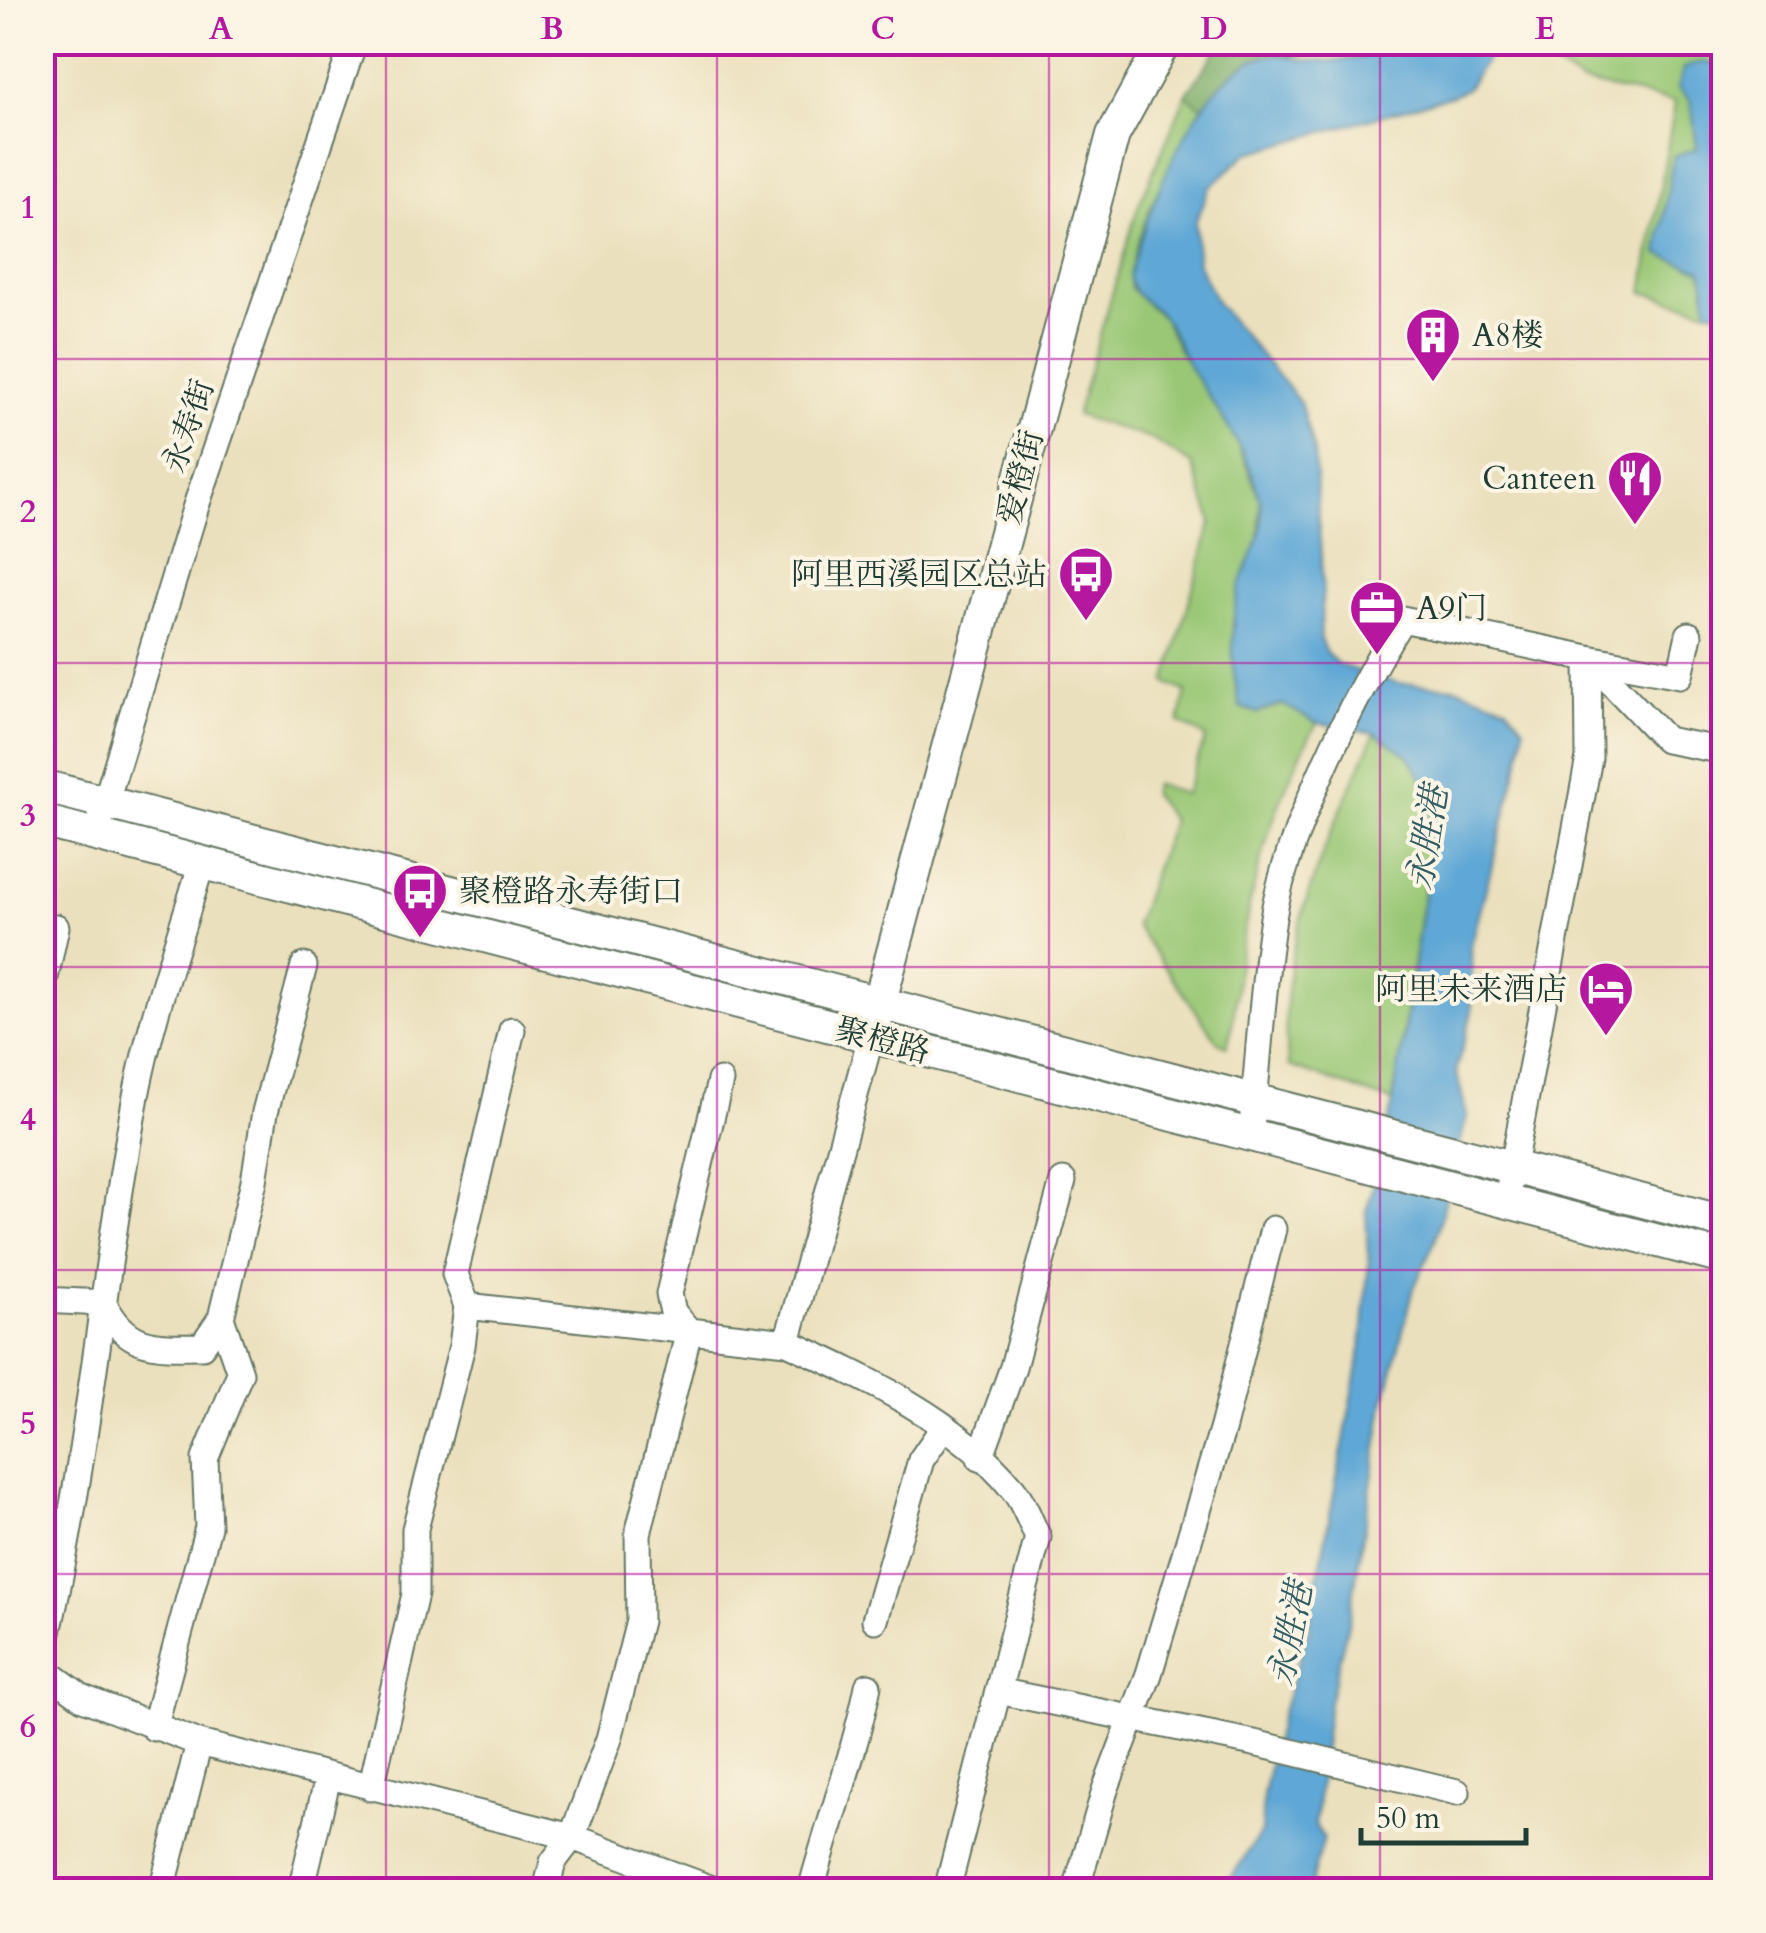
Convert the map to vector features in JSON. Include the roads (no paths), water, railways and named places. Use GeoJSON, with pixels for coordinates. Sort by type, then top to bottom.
{"type":"FeatureCollection","features":[{"type":"Feature","properties":{"kind":"street","name":"爱橙街"},"geometry":{"type":"LineString","coordinates":[[871,1037],[1113,135],[1164,42]]}},
{"type":"Feature","properties":{"kind":"street","name":"永寿街"},"geometry":{"type":"LineString","coordinates":[[96,834],[196,506],[351,43]]}},
{"type":"Feature","properties":{"kind":"street"},"geometry":{"type":"LineString","coordinates":[[1251,1135],[1273,915],[1305,814],[1382,650],[1402,618],[1680,675],[1689,635]]}},
{"type":"Feature","properties":{"kind":"street"},"geometry":{"type":"LineString","coordinates":[[1588,658],[1666,740],[1724,751]]}},
{"type":"Feature","properties":{"kind":"street"},"geometry":{"type":"LineString","coordinates":[[1506,1201],[1589,758],[1588,658]]}},
{"type":"Feature","properties":{"kind":"street","name":"聚橙路"},"geometry":{"type":"LineString","coordinates":[[42,786],[1724,1222]]}},
{"type":"Feature","properties":{"kind":"street","name":"聚橙路"},"geometry":{"type":"LineString","coordinates":[[42,820],[1724,1258]]}},
{"type":"Feature","properties":{"kind":"street"},"geometry":{"type":"LineString","coordinates":[[42,1658],[70,1541],[136,1094],[166,976],[202,862]]}},
{"type":"Feature","properties":{"kind":"street"},"geometry":{"type":"LineString","coordinates":[[42,992],[56,927]]}},
{"type":"Feature","properties":{"kind":"street"},"geometry":{"type":"LineString","coordinates":[[104,1303],[116,1329],[154,1347],[202,1346],[220,1318],[254,1182],[265,1112],[304,966]]}},
{"type":"Feature","properties":{"kind":"street"},"geometry":{"type":"LineString","coordinates":[[371,1788],[414,1594],[415,1528],[462,1346],[467,1306],[455,1274],[512,1030]]}},
{"type":"Feature","properties":{"kind":"street"},"geometry":{"type":"LineString","coordinates":[[787,1342],[871,1037]]}},
{"type":"Feature","properties":{"kind":"street"},"geometry":{"type":"LineString","coordinates":[[689,1331],[673,1312],[669,1294],[720,1082]]}},
{"type":"Feature","properties":{"kind":"street"},"geometry":{"type":"LineString","coordinates":[[980,1458],[1013,1366],[1064,1181]]}},
{"type":"Feature","properties":{"kind":"street"},"geometry":{"type":"LineString","coordinates":[[1076,1890],[1149,1674],[1223,1428],[1272,1229]]}},
{"type":"Feature","properties":{"kind":"street"},"geometry":{"type":"LineString","coordinates":[[42,1300],[104,1303]]}},
{"type":"Feature","properties":{"kind":"street"},"geometry":{"type":"LineString","coordinates":[[467,1306],[787,1342],[862,1376],[943,1428],[1015,1490],[1038,1537],[947,1890]]}},
{"type":"Feature","properties":{"kind":"street"},"geometry":{"type":"LineString","coordinates":[[154,1728],[208,1527],[205,1459],[240,1372],[220,1318]]}},
{"type":"Feature","properties":{"kind":"street"},"geometry":{"type":"LineString","coordinates":[[546,1890],[553,1862],[572,1837],[609,1740],[639,1620],[638,1534],[689,1331]]}},
{"type":"Feature","properties":{"kind":"street"},"geometry":{"type":"LineString","coordinates":[[875,1620],[921,1460],[943,1428]]}},
{"type":"Feature","properties":{"kind":"street"},"geometry":{"type":"LineString","coordinates":[[42,1668],[84,1698],[199,1743],[572,1837],[716,1890]]}},
{"type":"Feature","properties":{"kind":"street"},"geometry":{"type":"LineString","coordinates":[[811,1890],[834,1802],[856,1746],[868,1686]]}},
{"type":"Feature","properties":{"kind":"street"},"geometry":{"type":"LineString","coordinates":[[998,1691],[1254,1743],[1457,1792]]}},
{"type":"Feature","properties":{"kind":"street"},"geometry":{"type":"LineString","coordinates":[[162,1890],[199,1743]]}},
{"type":"Feature","properties":{"kind":"street"},"geometry":{"type":"LineString","coordinates":[[301,1890],[328,1777]]}},
{"type":"Feature","properties":{"kind":"water"},"geometry":{"type":"Polygon","coordinates":[[[1402,43],[1498,43],[1466,89],[1453,95],[1246,154],[1209,188],[1195,223],[1198,264],[1217,303],[1300,402],[1314,452],[1323,585],[1320,639],[1326,653],[1339,665],[1398,683],[1456,687],[1507,706],[1524,727],[1519,762],[1471,946],[1472,1012],[1456,1070],[1467,1116],[1435,1241],[1414,1288],[1385,1399],[1350,1616],[1329,1702],[1315,1825],[1323,1838],[1309,1890],[1223,1890],[1261,1832],[1263,1795],[1279,1721],[1307,1634],[1323,1552],[1361,1349],[1369,1260],[1366,1214],[1393,1102],[1430,852],[1432,795],[1409,756],[1375,733],[1317,723],[1282,704],[1257,713],[1240,707],[1233,662],[1234,614],[1240,585],[1260,532],[1259,497],[1230,430],[1165,320],[1134,290],[1129,275],[1163,180],[1201,110],[1223,82],[1248,63],[1275,55],[1343,60],[1402,43]]]}},
{"type":"Feature","properties":{"kind":"water"},"geometry":{"type":"Polygon","coordinates":[[[1701,62],[1723,65],[1723,140],[1717,150],[1724,155],[1723,313],[1708,310],[1702,270],[1658,254],[1673,157],[1697,148],[1691,101],[1678,88],[1684,68],[1701,62]]]}},
{"type":"Feature","properties":{"kind":"place","name":"A8楼"},"geometry":{"type":"Point","coordinates":[1433,384]}},
{"type":"Feature","properties":{"kind":"place","name":"Canteen"},"geometry":{"type":"Point","coordinates":[1635,527]}},
{"type":"Feature","properties":{"kind":"place","name":"阿里西溪园区总站"},"geometry":{"type":"Point","coordinates":[1086,623]}},
{"type":"Feature","properties":{"kind":"place","name":"A9门"},"geometry":{"type":"Point","coordinates":[1377,657]}},
{"type":"Feature","properties":{"kind":"place","name":"聚橙路永寿街口"},"geometry":{"type":"Point","coordinates":[420,940]}},
{"type":"Feature","properties":{"kind":"place","name":"阿里未来酒店"},"geometry":{"type":"Point","coordinates":[1606,1038]}},
{"type":"Feature","properties":{"kind":"water label","name":"永胜港"},"geometry":{"type":"Point","coordinates":[1427,838]}},
{"type":"Feature","properties":{"kind":"water label","name":"永胜港"},"geometry":{"type":"Point","coordinates":[1290,1634]}}]}
